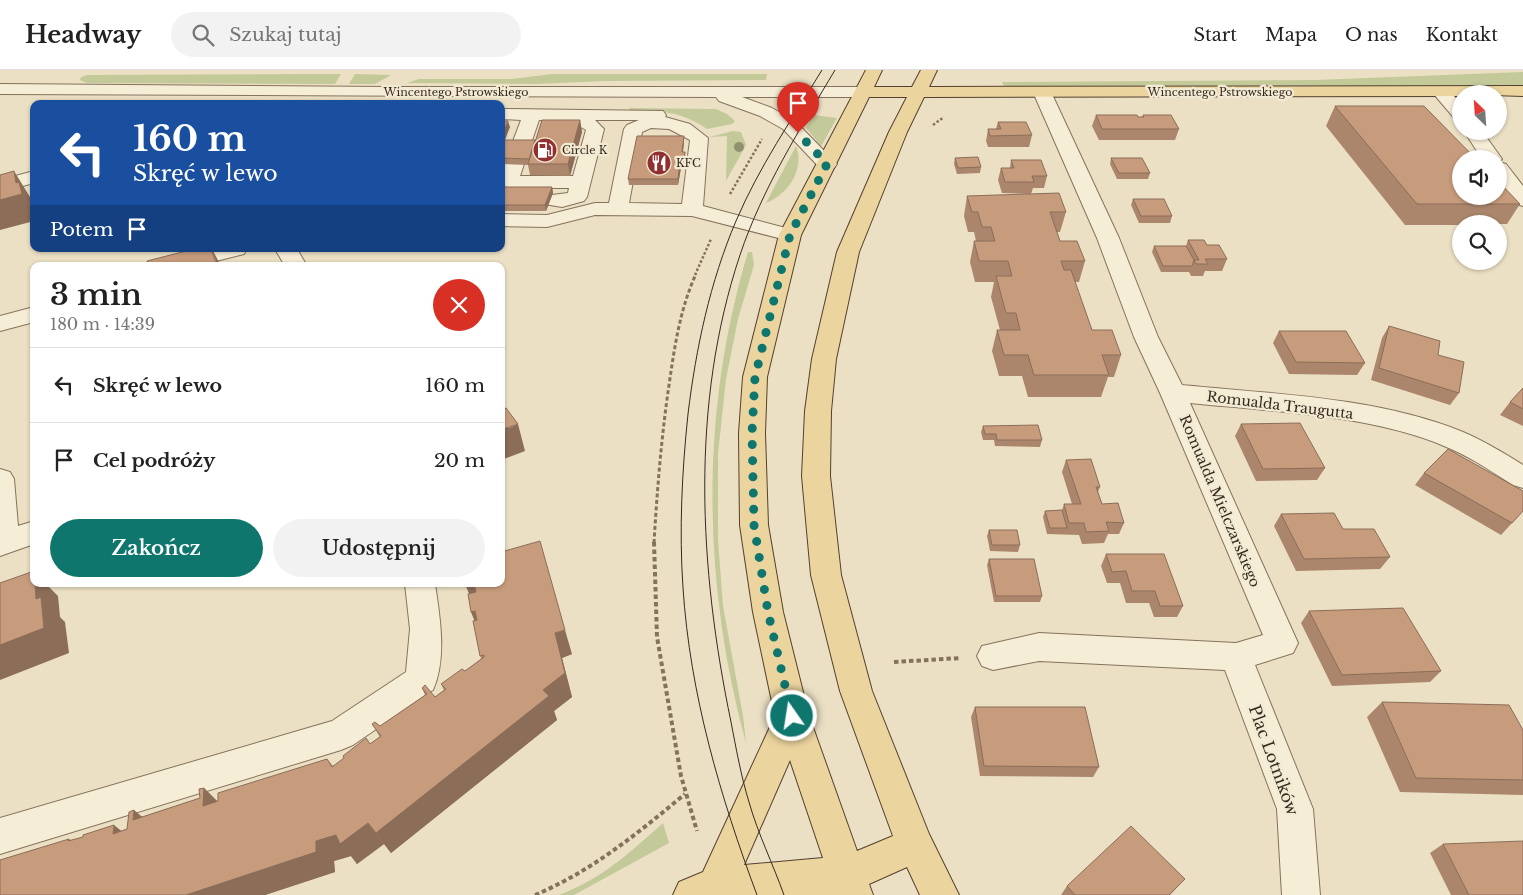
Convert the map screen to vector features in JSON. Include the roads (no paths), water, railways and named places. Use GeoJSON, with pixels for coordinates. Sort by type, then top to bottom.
{"type":"FeatureCollection","features":[{"type":"Feature","properties":{"kind":"main road"},"geometry":{"type":"LineString","coordinates":[[841,888],[792,716],[768,612],[754,525],[752,433],[755,377],[790,235],[874,70]]}},
{"type":"Feature","properties":{"kind":"main road"},"geometry":{"type":"LineString","coordinates":[[929,70],[898,132],[848,252],[824,359],[818,411],[816,476],[826,574],[856,691],[915,846],[940,895]]}},
{"type":"Feature","properties":{"kind":"main road","name":"Wincentego Pstrowskiego"},"geometry":{"type":"LineString","coordinates":[[863,92],[1523,91]]}},
{"type":"Feature","properties":{"kind":"main road"},"geometry":{"type":"LineString","coordinates":[[792,716],[704,890],[841,888],[915,846]]}},
{"type":"Feature","properties":{"kind":"street"},"geometry":{"type":"LineString","coordinates":[[49,90],[66,75]]}},
{"type":"Feature","properties":{"kind":"street"},"geometry":{"type":"LineString","coordinates":[[385,98],[400,78]]}},
{"type":"Feature","properties":{"kind":"street","name":"Wincentego Pstrowskiego"},"geometry":{"type":"LineString","coordinates":[[0,89],[385,98],[710,91],[863,92]]}},
{"type":"Feature","properties":{"kind":"street"},"geometry":{"type":"LineString","coordinates":[[710,91],[766,112],[789,125],[827,164]]}},
{"type":"Feature","properties":{"kind":"street","name":"Romualda Mielczarskiego"},"geometry":{"type":"LineString","coordinates":[[992,656],[1039,648],[1236,657],[1282,643],[1174,393],[1146,337],[1108,238],[1042,92]]}},
{"type":"Feature","properties":{"kind":"street"},"geometry":{"type":"LineString","coordinates":[[1442,92],[1452,104]]}},
{"type":"Feature","properties":{"kind":"street"},"geometry":{"type":"LineString","coordinates":[[505,115],[589,122],[672,116],[685,120],[694,127],[699,138],[692,210]]}},
{"type":"Feature","properties":{"kind":"street"},"geometry":{"type":"LineString","coordinates":[[530,118],[507,170],[509,182],[592,190],[619,203],[692,210],[790,235]]}},
{"type":"Feature","properties":{"kind":"street"},"geometry":{"type":"LineString","coordinates":[[505,122],[530,118],[612,121]]}},
{"type":"Feature","properties":{"kind":"street"},"geometry":{"type":"LineString","coordinates":[[505,220],[547,221],[592,190],[612,121]]}},
{"type":"Feature","properties":{"kind":"street"},"geometry":{"type":"LineString","coordinates":[[619,203],[633,129],[644,123],[664,121],[679,125],[699,138]]}},
{"type":"Feature","properties":{"kind":"street"},"geometry":{"type":"LineString","coordinates":[[589,122],[595,129],[592,190]]}},
{"type":"Feature","properties":{"kind":"street"},"geometry":{"type":"LineString","coordinates":[[0,186],[30,178]]}},
{"type":"Feature","properties":{"kind":"street"},"geometry":{"type":"LineString","coordinates":[[1507,179],[1523,200]]}},
{"type":"Feature","properties":{"kind":"street"},"geometry":{"type":"LineString","coordinates":[[552,200],[592,190]]}},
{"type":"Feature","properties":{"kind":"street"},"geometry":{"type":"LineString","coordinates":[[187,262],[225,252]]}},
{"type":"Feature","properties":{"kind":"street"},"geometry":{"type":"LineString","coordinates":[[0,324],[30,315]]}},
{"type":"Feature","properties":{"kind":"street","name":"Romualda Traugutta"},"geometry":{"type":"LineString","coordinates":[[1174,393],[1338,410],[1398,423],[1444,436],[1489,457],[1523,478]]}},
{"type":"Feature","properties":{"kind":"street"},"geometry":{"type":"LineString","coordinates":[[0,479],[2,544],[30,534]]}},
{"type":"Feature","properties":{"kind":"street"},"geometry":{"type":"LineString","coordinates":[[0,836],[341,734],[421,680],[426,629],[420,587]]}},
{"type":"Feature","properties":{"kind":"street","name":"Plac Lotników"},"geometry":{"type":"LineString","coordinates":[[1236,657],[1296,809],[1301,895]]}},
{"type":"Feature","properties":{"kind":"tram line"},"geometry":{"type":"LineString","coordinates":[[757,895],[719,782],[692,667],[682,566],[681,522],[684,457],[691,389],[700,340],[711,291],[727,244],[755,182],[822,70]]}},
{"type":"Feature","properties":{"kind":"tram line"},"geometry":{"type":"LineString","coordinates":[[784,895],[746,792],[720,664],[707,546],[705,487],[707,428],[713,370],[724,312],[740,255],[770,183],[835,70]]}},
{"type":"Feature","properties":{"kind":"place","name":"Circle K"},"geometry":{"type":"Point","coordinates":[545,150]}},
{"type":"Feature","properties":{"kind":"place","name":"KFC"},"geometry":{"type":"Point","coordinates":[659,163]}}]}
